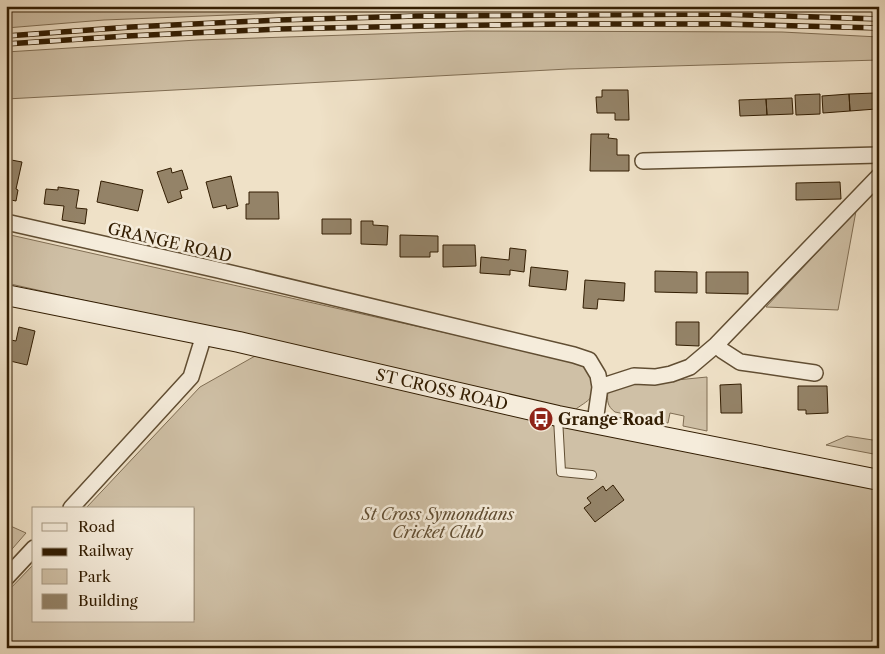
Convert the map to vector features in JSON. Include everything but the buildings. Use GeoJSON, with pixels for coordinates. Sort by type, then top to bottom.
{"type":"FeatureCollection","features":[{"type":"Feature","properties":{"kind":"main road","name":"ST CROSS ROAD"},"geometry":{"type":"LineString","coordinates":[[6,295],[240,342],[558,416],[879,480]]}},
{"type":"Feature","properties":{"kind":"street"},"geometry":{"type":"LineString","coordinates":[[643,161],[879,155]]}},
{"type":"Feature","properties":{"kind":"street"},"geometry":{"type":"LineString","coordinates":[[600,387],[634,376],[655,377],[671,374],[690,366],[716,346],[879,176]]}},
{"type":"Feature","properties":{"kind":"street","name":"GRANGE ROAD"},"geometry":{"type":"LineString","coordinates":[[6,222],[208,268],[589,360],[598,375],[600,387],[595,422]]}},
{"type":"Feature","properties":{"kind":"street"},"geometry":{"type":"LineString","coordinates":[[72,507],[191,377],[204,335]]}},
{"type":"Feature","properties":{"kind":"street"},"geometry":{"type":"LineString","coordinates":[[716,346],[740,362],[815,373]]}},
{"type":"Feature","properties":{"kind":"street"},"geometry":{"type":"LineString","coordinates":[[6,578],[32,550]]}},
{"type":"Feature","properties":{"kind":"lane"},"geometry":{"type":"LineString","coordinates":[[558,416],[561,472],[592,475]]}},
{"type":"Feature","properties":{"kind":"green space"},"geometry":{"type":"Polygon","coordinates":[[[6,6],[879,6],[879,11],[616,7],[330,11],[104,20],[6,28],[6,6]]]}},
{"type":"Feature","properties":{"kind":"green space"},"geometry":{"type":"Polygon","coordinates":[[[467,31],[782,32],[879,37],[879,60],[568,69],[6,99],[6,52],[197,40],[467,31]]]}},
{"type":"Feature","properties":{"kind":"green space"},"geometry":{"type":"Polygon","coordinates":[[[856,211],[838,310],[766,307],[856,211]]]}},
{"type":"Feature","properties":{"kind":"green space"},"geometry":{"type":"Polygon","coordinates":[[[6,234],[567,360],[586,368],[593,382],[593,394],[588,401],[575,410],[6,283],[6,234]]]}},
{"type":"Feature","properties":{"kind":"green space","name":"St Cross Symondians Cricket Club"},"geometry":{"type":"Polygon","coordinates":[[[255,356],[879,490],[879,648],[6,648],[6,593],[32,566],[32,622],[195,622],[195,507],[87,507],[200,387],[255,356]]]}},
{"type":"Feature","properties":{"kind":"green space"},"geometry":{"type":"Polygon","coordinates":[[[707,377],[707,431],[683,426],[684,416],[670,413],[668,423],[615,412],[608,403],[608,391],[616,386],[707,377]]]}},
{"type":"Feature","properties":{"kind":"green space"},"geometry":{"type":"Polygon","coordinates":[[[847,436],[879,441],[879,455],[826,445],[847,436]]]}},
{"type":"Feature","properties":{"kind":"green space"},"geometry":{"type":"Polygon","coordinates":[[[6,524],[26,533],[6,556],[6,524]]]}},
{"type":"Feature","properties":{"kind":"railway"},"geometry":{"type":"LineString","coordinates":[[6,36],[131,27],[416,16],[718,14],[879,19]]}},
{"type":"Feature","properties":{"kind":"railway"},"geometry":{"type":"LineString","coordinates":[[6,44],[279,29],[422,26],[721,24],[879,28]]}},
{"type":"Feature","properties":{"kind":"place","name":"Grange Road"},"geometry":{"type":"Point","coordinates":[541,419]}}]}
